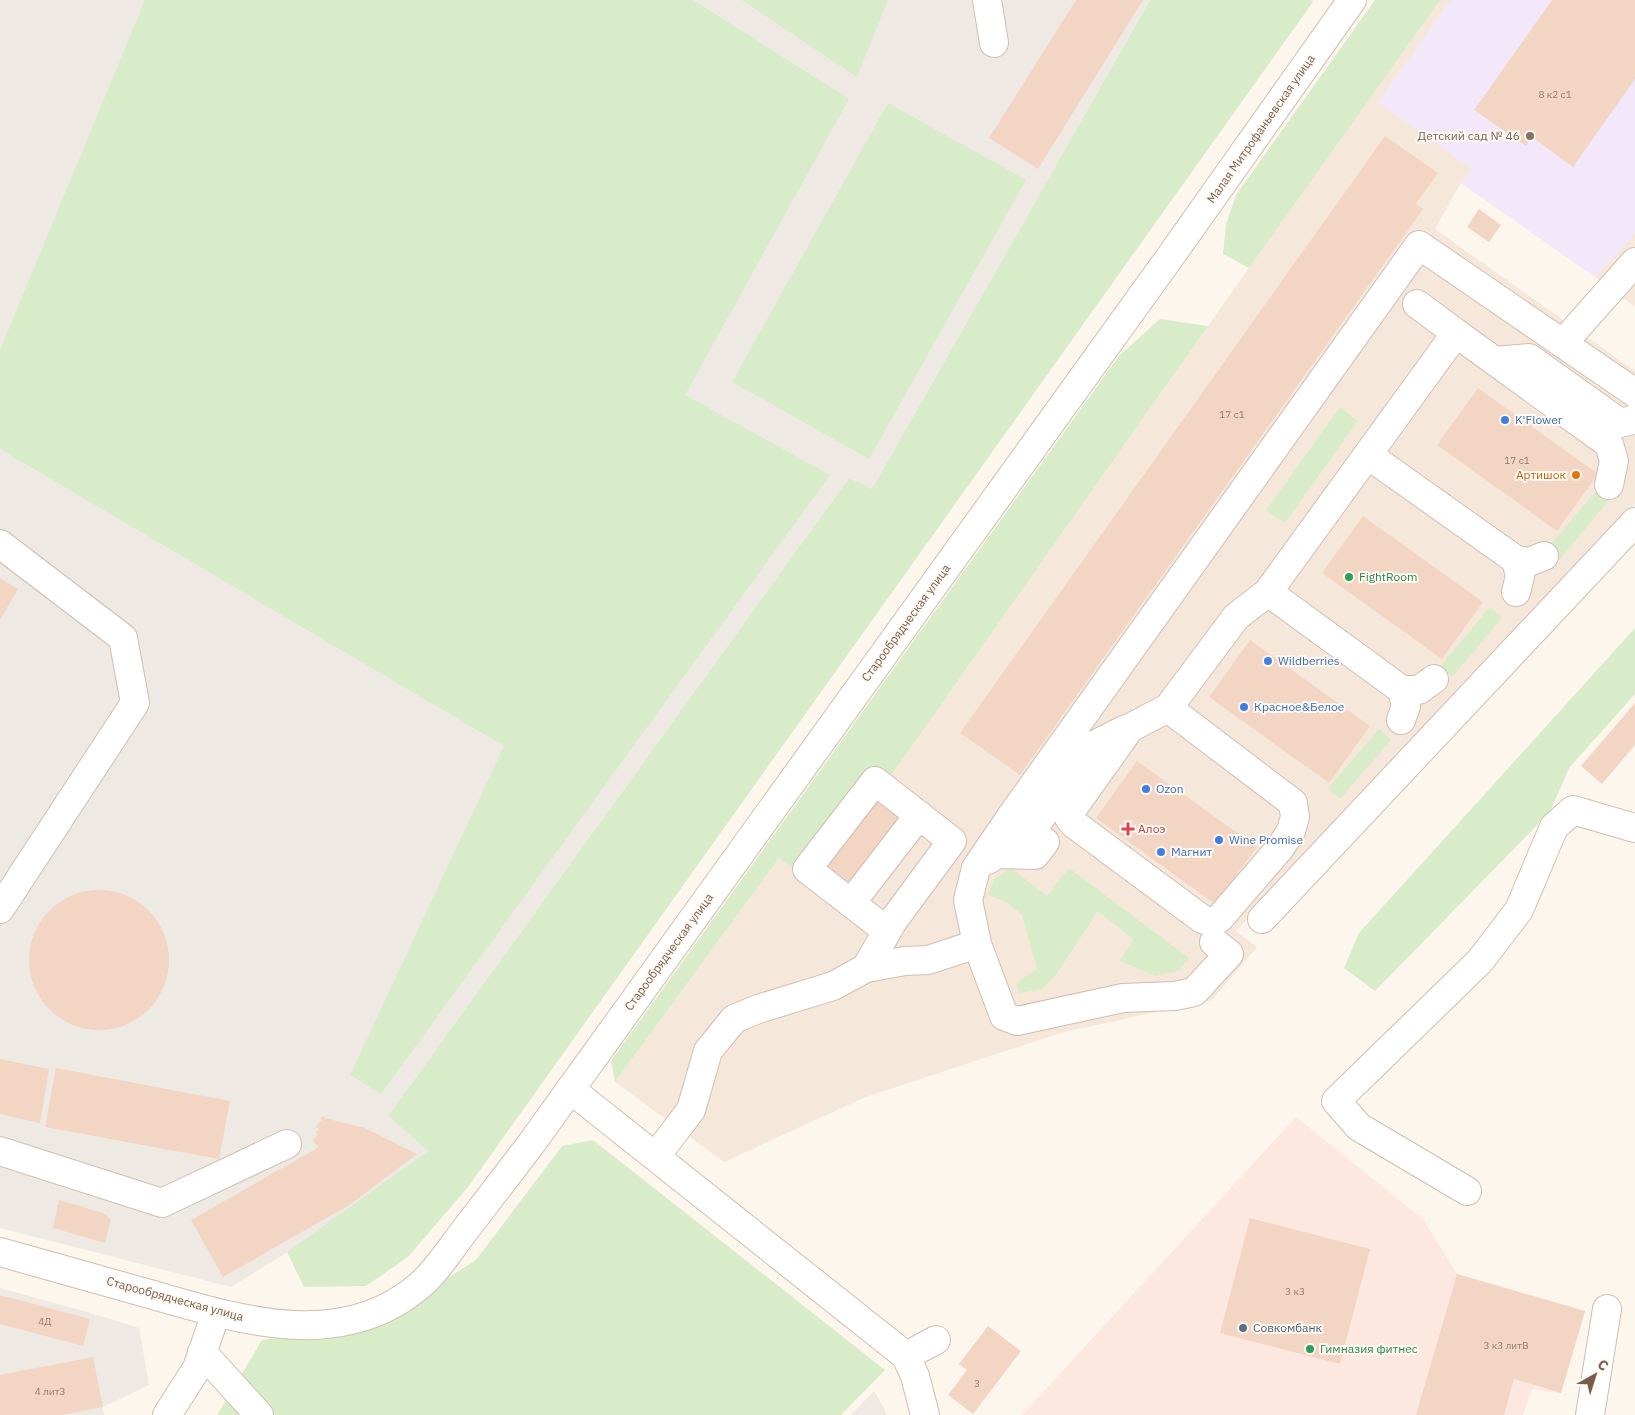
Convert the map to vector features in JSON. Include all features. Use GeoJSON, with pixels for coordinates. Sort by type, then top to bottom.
{"type":"FeatureCollection","features":[{"type":"Feature","properties":{"kind":"street"},"geometry":{"type":"LineString","coordinates":[[987,0],[994,43]]}},
{"type":"Feature","properties":{"kind":"street","name":"Малая Митрофаньевская улица"},"geometry":{"type":"LineString","coordinates":[[1170,258],[1352,0]]}},
{"type":"Feature","properties":{"kind":"street"},"geometry":{"type":"LineString","coordinates":[[1214,942],[1229,954],[1194,992],[1175,996],[1123,998],[1017,1021],[1004,1016],[977,944],[968,900],[1010,818],[1420,245],[1635,394]]}},
{"type":"Feature","properties":{"kind":"street","name":"Старообрядческая улица"},"geometry":{"type":"LineString","coordinates":[[0,1252],[216,1312],[292,1326],[332,1324],[372,1315],[397,1303],[421,1285],[531,1144],[1170,258]]}},
{"type":"Feature","properties":{"kind":"street"},"geometry":{"type":"LineString","coordinates":[[1563,343],[1635,262]]}},
{"type":"Feature","properties":{"kind":"street"},"geometry":{"type":"LineString","coordinates":[[1417,304],[1609,444],[1614,461],[1609,485]]}},
{"type":"Feature","properties":{"kind":"street"},"geometry":{"type":"LineString","coordinates":[[987,861],[1031,832],[1090,747],[1168,708],[1236,617],[1268,592],[1456,333]]}},
{"type":"Feature","properties":{"kind":"street"},"geometry":{"type":"LineString","coordinates":[[1495,361],[1529,358],[1620,423],[1634,420],[1635,418]]}},
{"type":"Feature","properties":{"kind":"street"},"geometry":{"type":"LineString","coordinates":[[1368,455],[1516,560],[1529,562],[1544,556]]}},
{"type":"Feature","properties":{"kind":"street"},"geometry":{"type":"LineString","coordinates":[[1262,919],[1635,522]]}},
{"type":"Feature","properties":{"kind":"street"},"geometry":{"type":"LineString","coordinates":[[0,544],[123,638],[135,703],[0,910]]}},
{"type":"Feature","properties":{"kind":"street"},"geometry":{"type":"LineString","coordinates":[[1516,560],[1520,576],[1516,592]]}},
{"type":"Feature","properties":{"kind":"street"},"geometry":{"type":"LineString","coordinates":[[1268,592],[1402,690],[1420,690],[1434,679]]}},
{"type":"Feature","properties":{"kind":"street"},"geometry":{"type":"LineString","coordinates":[[1401,720],[1406,706],[1402,690]]}},
{"type":"Feature","properties":{"kind":"street"},"geometry":{"type":"LineString","coordinates":[[1130,728],[1071,811],[1069,818],[1074,824],[1202,919],[1211,922],[1219,919],[1280,848],[1291,831],[1295,817],[1293,803],[1168,708]]}},
{"type":"Feature","properties":{"kind":"street"},"geometry":{"type":"LineString","coordinates":[[866,968],[887,931],[952,841],[875,781],[807,869],[887,931]]}},
{"type":"Feature","properties":{"kind":"street"},"geometry":{"type":"LineString","coordinates":[[1467,1191],[1359,1127],[1336,1101],[1480,960],[1519,910],[1554,827],[1573,810],[1635,828]]}},
{"type":"Feature","properties":{"kind":"street"},"geometry":{"type":"LineString","coordinates":[[851,903],[919,815]]}},
{"type":"Feature","properties":{"kind":"street"},"geometry":{"type":"LineString","coordinates":[[987,861],[1035,855],[1045,842]]}},
{"type":"Feature","properties":{"kind":"street"},"geometry":{"type":"LineString","coordinates":[[656,1156],[691,1110],[708,1051],[734,1019],[758,1009],[833,986],[866,968],[905,960],[928,960],[977,944]]}},
{"type":"Feature","properties":{"kind":"street"},"geometry":{"type":"LineString","coordinates":[[570,1089],[906,1356],[915,1376],[923,1414]]}},
{"type":"Feature","properties":{"kind":"street"},"geometry":{"type":"LineString","coordinates":[[0,1151],[162,1203],[287,1144]]}},
{"type":"Feature","properties":{"kind":"street"},"geometry":{"type":"LineString","coordinates":[[1590,1415],[1607,1309]]}},
{"type":"Feature","properties":{"kind":"street"},"geometry":{"type":"LineString","coordinates":[[167,1415],[197,1368],[216,1312]]}},
{"type":"Feature","properties":{"kind":"street"},"geometry":{"type":"LineString","coordinates":[[906,1356],[936,1340]]}},
{"type":"Feature","properties":{"kind":"street"},"geometry":{"type":"LineString","coordinates":[[202,1352],[259,1415]]}},
{"type":"Feature","properties":{"kind":"shaded area"},"geometry":{"type":"Polygon","coordinates":[[[0,0],[1150,0],[872,489],[849,478],[388,1116],[428,1151],[368,1202],[231,1287],[0,1228],[0,0]]]}},
{"type":"Feature","properties":{"kind":"shaded area"},"geometry":{"type":"Polygon","coordinates":[[[1440,0],[1635,0],[1635,307],[1461,183],[1435,229],[1635,371],[1635,504],[1236,931],[1257,947],[1212,1000],[1064,1032],[866,1097],[724,1162],[615,1082],[779,858],[798,873],[888,780],[1356,116],[1440,0]]]}},
{"type":"Feature","properties":{"kind":"shaded area","name":"Детский сад № 46"},"geometry":{"type":"Polygon","coordinates":[[[1451,0],[1635,0],[1635,234],[1595,277],[1461,183],[1472,169],[1378,102],[1451,0]]]}},
{"type":"Feature","properties":{"kind":"shaded area"},"geometry":{"type":"Polygon","coordinates":[[[1296,1117],[1423,1219],[1457,1274],[1585,1311],[1561,1393],[1532,1389],[1523,1415],[1022,1415],[1296,1117]]]}},
{"type":"Feature","properties":{"kind":"shaded area"},"geometry":{"type":"Polygon","coordinates":[[[0,1288],[139,1328],[149,1385],[103,1407],[104,1415],[0,1415],[0,1288]]]}},
{"type":"Feature","properties":{"kind":"shaded area"},"geometry":{"type":"Polygon","coordinates":[[[874,1391],[886,1415],[851,1415],[874,1391]]]}},
{"type":"Feature","properties":{"kind":"green space"},"geometry":{"type":"Polygon","coordinates":[[[145,0],[693,0],[849,99],[685,395],[830,475],[381,1094],[350,1075],[504,746],[0,449],[0,350],[145,0]]]}},
{"type":"Feature","properties":{"kind":"green space"},"geometry":{"type":"Polygon","coordinates":[[[742,0],[888,0],[857,77],[742,0]]]}},
{"type":"Feature","properties":{"kind":"green space"},"geometry":{"type":"Polygon","coordinates":[[[1150,0],[1312,0],[1313,2],[468,1187],[408,1257],[366,1286],[304,1287],[287,1252],[428,1151],[388,1116],[849,478],[872,489],[1150,0]]]}},
{"type":"Feature","properties":{"kind":"green space"},"geometry":{"type":"Polygon","coordinates":[[[1375,0],[1440,0],[1249,268],[1223,254],[1226,225],[1236,195],[1375,0]]]}},
{"type":"Feature","properties":{"kind":"green space"},"geometry":{"type":"Polygon","coordinates":[[[888,103],[1026,180],[869,459],[732,382],[888,103]]]}},
{"type":"Feature","properties":{"kind":"green space"},"geometry":{"type":"Polygon","coordinates":[[[1160,319],[1208,326],[888,780],[798,873],[779,858],[615,1082],[611,1061],[1119,356],[1160,319]]]}},
{"type":"Feature","properties":{"kind":"green space"},"geometry":{"type":"Polygon","coordinates":[[[1340,407],[1358,421],[1285,523],[1266,510],[1340,407]]]}},
{"type":"Feature","properties":{"kind":"green space"},"geometry":{"type":"Polygon","coordinates":[[[1597,490],[1609,500],[1559,560],[1546,550],[1597,490]]]}},
{"type":"Feature","properties":{"kind":"green space"},"geometry":{"type":"Polygon","coordinates":[[[1490,607],[1502,618],[1452,677],[1440,667],[1490,607]]]}},
{"type":"Feature","properties":{"kind":"green space"},"geometry":{"type":"Polygon","coordinates":[[[1635,628],[1635,694],[1569,768],[1550,812],[1375,991],[1344,968],[1359,933],[1635,628]]]}},
{"type":"Feature","properties":{"kind":"green space"},"geometry":{"type":"Polygon","coordinates":[[[1379,729],[1391,740],[1340,799],[1328,788],[1379,729]]]}},
{"type":"Feature","properties":{"kind":"green space"},"geometry":{"type":"Polygon","coordinates":[[[1011,868],[1047,896],[1069,868],[1189,958],[1179,971],[1155,976],[1120,961],[1133,939],[1098,911],[1055,976],[1042,989],[1019,993],[1017,982],[1037,969],[1022,915],[1008,903],[988,895],[994,879],[1011,868]]]}},
{"type":"Feature","properties":{"kind":"green space"},"geometry":{"type":"Polygon","coordinates":[[[593,1140],[885,1370],[841,1415],[217,1415],[262,1340],[374,1325],[476,1260],[562,1146],[593,1140]]]}},
{"type":"Feature","properties":{"kind":"building"},"geometry":{"type":"Polygon","coordinates":[[[1076,0],[1143,0],[1038,169],[989,138],[1076,0]]]}},
{"type":"Feature","properties":{"kind":"building"},"geometry":{"type":"Polygon","coordinates":[[[1552,0],[1635,0],[1635,79],[1573,167],[1532,137],[1526,146],[1474,110],[1552,0]]]}},
{"type":"Feature","properties":{"kind":"building"},"geometry":{"type":"Polygon","coordinates":[[[1385,136],[1438,173],[1416,204],[1423,209],[1020,775],[960,733],[1385,136]]]}},
{"type":"Feature","properties":{"kind":"building"},"geometry":{"type":"Polygon","coordinates":[[[1479,209],[1501,225],[1489,242],[1467,227],[1479,209]]]}},
{"type":"Feature","properties":{"kind":"building"},"geometry":{"type":"Polygon","coordinates":[[[1478,388],[1598,474],[1557,531],[1437,445],[1478,388]]]}},
{"type":"Feature","properties":{"kind":"building"},"geometry":{"type":"Polygon","coordinates":[[[1363,516],[1483,602],[1442,659],[1322,573],[1363,516]]]}},
{"type":"Feature","properties":{"kind":"building"},"geometry":{"type":"Polygon","coordinates":[[[0,578],[18,589],[0,620],[0,578]]]}},
{"type":"Feature","properties":{"kind":"building"},"geometry":{"type":"Polygon","coordinates":[[[1250,640],[1370,726],[1329,783],[1209,697],[1250,640]]]}},
{"type":"Feature","properties":{"kind":"building"},"geometry":{"type":"Polygon","coordinates":[[[1635,703],[1635,745],[1602,784],[1581,766],[1635,703]]]}},
{"type":"Feature","properties":{"kind":"building"},"geometry":{"type":"Polygon","coordinates":[[[1137,761],[1257,847],[1215,904],[1096,818],[1137,761]]]}},
{"type":"Feature","properties":{"kind":"building"},"geometry":{"type":"Polygon","coordinates":[[[879,798],[902,815],[849,885],[827,867],[879,798]]]}},
{"type":"Feature","properties":{"kind":"building"},"geometry":{"type":"Polygon","coordinates":[[[99,890],[126,896],[138,902],[148,911],[157,921],[163,933],[169,960],[163,987],[157,999],[148,1009],[138,1018],[126,1024],[99,1030],[72,1024],[60,1018],[50,1009],[41,999],[35,987],[29,960],[35,933],[41,921],[50,911],[60,902],[72,896],[99,890]]]}},
{"type":"Feature","properties":{"kind":"building"},"geometry":{"type":"Polygon","coordinates":[[[0,1059],[49,1069],[40,1123],[0,1114],[0,1059]]]}},
{"type":"Feature","properties":{"kind":"building"},"geometry":{"type":"Polygon","coordinates":[[[56,1068],[230,1101],[219,1159],[45,1127],[56,1068]]]}},
{"type":"Feature","properties":{"kind":"building"},"geometry":{"type":"Polygon","coordinates":[[[323,1116],[365,1128],[417,1154],[351,1204],[223,1277],[191,1220],[319,1147],[312,1140],[318,1135],[316,1132],[319,1130],[316,1126],[323,1116]]]}},
{"type":"Feature","properties":{"kind":"building"},"geometry":{"type":"Polygon","coordinates":[[[59,1200],[103,1213],[111,1219],[105,1243],[53,1228],[59,1200]]]}},
{"type":"Feature","properties":{"kind":"building"},"geometry":{"type":"Polygon","coordinates":[[[1250,1218],[1370,1249],[1340,1364],[1220,1333],[1250,1218]]]}},
{"type":"Feature","properties":{"kind":"building"},"geometry":{"type":"Polygon","coordinates":[[[1457,1274],[1585,1311],[1561,1393],[1514,1379],[1504,1415],[1416,1415],[1457,1274]]]}},
{"type":"Feature","properties":{"kind":"building"},"geometry":{"type":"Polygon","coordinates":[[[0,1295],[90,1319],[83,1346],[0,1324],[0,1295]]]}},
{"type":"Feature","properties":{"kind":"building"},"geometry":{"type":"Polygon","coordinates":[[[988,1326],[1021,1351],[973,1414],[948,1395],[967,1370],[959,1364],[988,1326]]]}},
{"type":"Feature","properties":{"kind":"building"},"geometry":{"type":"Polygon","coordinates":[[[93,1357],[103,1407],[62,1415],[0,1415],[0,1375],[93,1357]]]}},
{"type":"Feature","properties":{"kind":"place","name":"Детский сад № 46"},"geometry":{"type":"Point","coordinates":[1530,136]}},
{"type":"Feature","properties":{"kind":"place","name":"K'Flower"},"geometry":{"type":"Point","coordinates":[1505,420]}},
{"type":"Feature","properties":{"kind":"place","name":"Артишок"},"geometry":{"type":"Point","coordinates":[1576,475]}},
{"type":"Feature","properties":{"kind":"place","name":"FightRoom"},"geometry":{"type":"Point","coordinates":[1349,577]}},
{"type":"Feature","properties":{"kind":"place","name":"Wildberries"},"geometry":{"type":"Point","coordinates":[1268,661]}},
{"type":"Feature","properties":{"kind":"place","name":"Красное&Белое"},"geometry":{"type":"Point","coordinates":[1244,707]}},
{"type":"Feature","properties":{"kind":"place","name":"Ozon"},"geometry":{"type":"Point","coordinates":[1146,789]}},
{"type":"Feature","properties":{"kind":"place","name":"Алоэ"},"geometry":{"type":"Point","coordinates":[1128,829]}},
{"type":"Feature","properties":{"kind":"place","name":"Wine Promise"},"geometry":{"type":"Point","coordinates":[1219,840]}},
{"type":"Feature","properties":{"kind":"place","name":"Магнит"},"geometry":{"type":"Point","coordinates":[1161,852]}},
{"type":"Feature","properties":{"kind":"place","name":"Совкомбанк"},"geometry":{"type":"Point","coordinates":[1243,1328]}},
{"type":"Feature","properties":{"kind":"place","name":"Гимназия фитнес"},"geometry":{"type":"Point","coordinates":[1310,1349]}}]}
